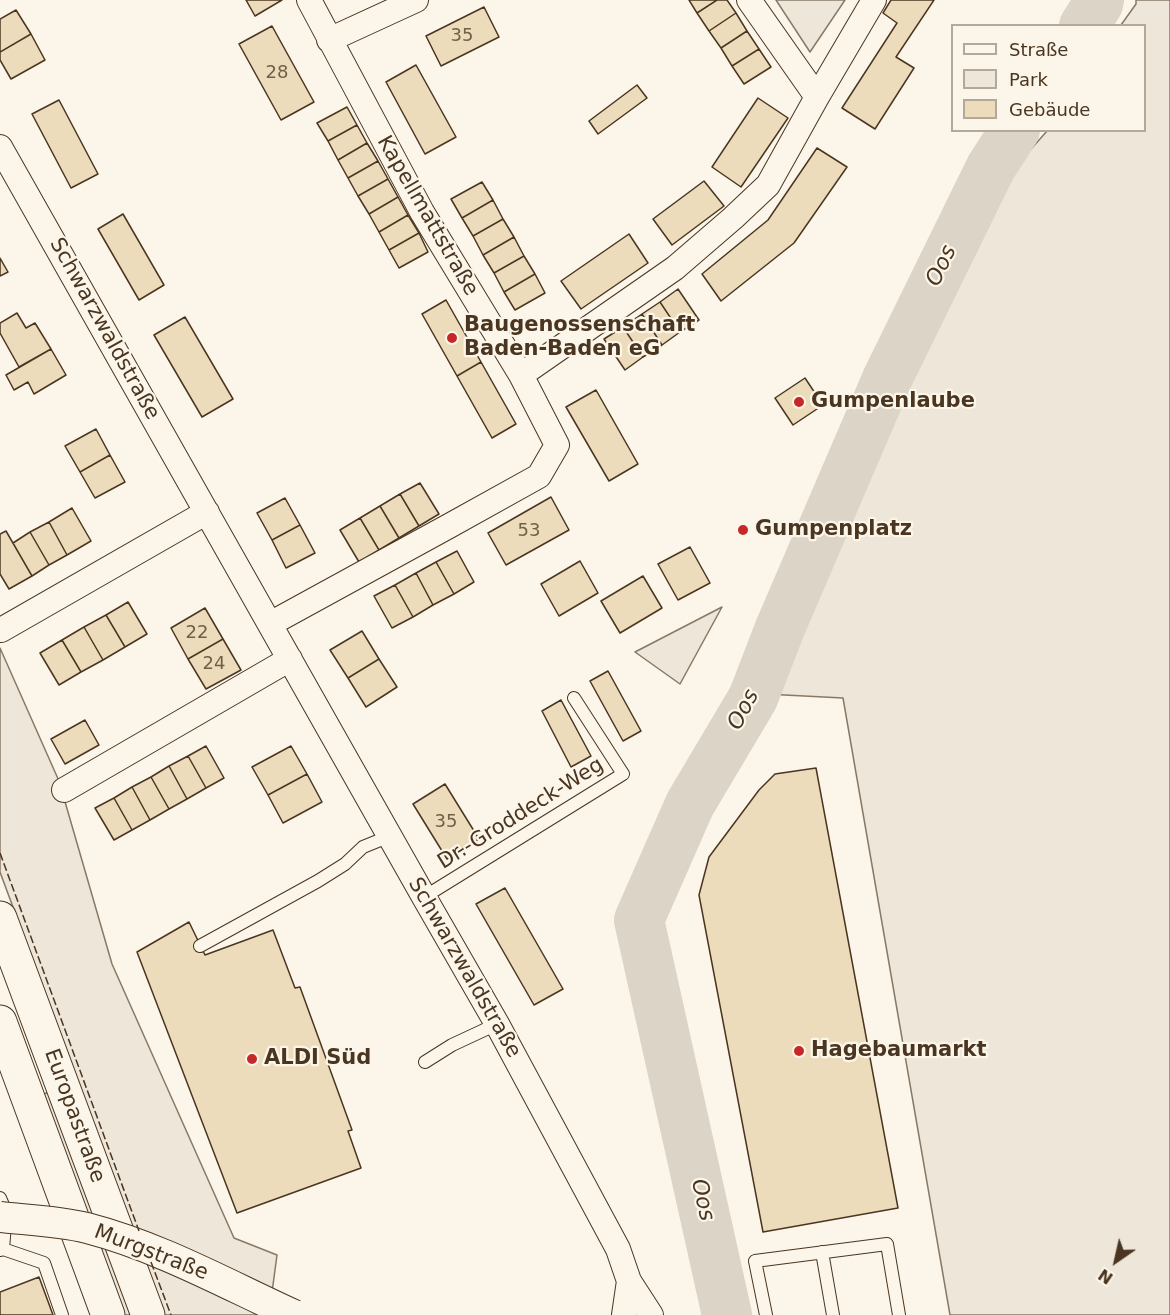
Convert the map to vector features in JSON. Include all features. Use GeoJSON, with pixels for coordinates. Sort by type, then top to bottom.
{"type":"FeatureCollection","features":[{"type":"Feature","properties":{"kind":"main road","name":"Europastraße"},"geometry":{"type":"LineString","coordinates":[[0,918],[148,1315]]}},
{"type":"Feature","properties":{"kind":"main road","name":"Europastraße"},"geometry":{"type":"LineString","coordinates":[[0,1022],[108,1315]]}},
{"type":"Feature","properties":{"kind":"street","name":"Kapellmattstraße"},"geometry":{"type":"LineString","coordinates":[[270,624],[539,476],[557,444],[521,375],[422,212],[309,0]]}},
{"type":"Feature","properties":{"kind":"street"},"geometry":{"type":"LineString","coordinates":[[329,40],[416,0]]}},
{"type":"Feature","properties":{"kind":"street"},"geometry":{"type":"LineString","coordinates":[[749,0],[817,96]]}},
{"type":"Feature","properties":{"kind":"street"},"geometry":{"type":"LineString","coordinates":[[521,375],[675,268],[768,185],[874,0]]}},
{"type":"Feature","properties":{"kind":"street","name":"Schwarzwaldstraße"},"geometry":{"type":"LineString","coordinates":[[0,147],[497,1024],[618,1249],[629,1281],[651,1315]]}},
{"type":"Feature","properties":{"kind":"street"},"geometry":{"type":"LineString","coordinates":[[1,630],[207,512]]}},
{"type":"Feature","properties":{"kind":"street"},"geometry":{"type":"LineString","coordinates":[[64,790],[290,659]]}},
{"type":"Feature","properties":{"kind":"street","name":"Murgstraße"},"geometry":{"type":"LineString","coordinates":[[0,1217],[84,1227],[125,1239],[177,1259],[294,1315]]}},
{"type":"Feature","properties":{"kind":"street","name":"Schwarzwaldstraße"},"geometry":{"type":"LineString","coordinates":[[624,1315],[629,1281]]}},
{"type":"Feature","properties":{"kind":"lane","name":"Dr.-Groddeck-Weg"},"geometry":{"type":"LineString","coordinates":[[424,897],[623,774],[574,698]]}},
{"type":"Feature","properties":{"kind":"lane"},"geometry":{"type":"LineString","coordinates":[[200,946],[318,881],[345,864],[363,847],[390,836]]}},
{"type":"Feature","properties":{"kind":"lane"},"geometry":{"type":"LineString","coordinates":[[425,1062],[452,1045],[497,1024]]}},
{"type":"Feature","properties":{"kind":"lane"},"geometry":{"type":"LineString","coordinates":[[0,1198],[6,1212],[2,1249],[44,1263],[62,1315]]}},
{"type":"Feature","properties":{"kind":"lane"},"geometry":{"type":"LineString","coordinates":[[766,1315],[755,1261],[887,1244],[899,1315]]}},
{"type":"Feature","properties":{"kind":"lane"},"geometry":{"type":"LineString","coordinates":[[822,1252],[833,1315]]}},
{"type":"Feature","properties":{"kind":"green space"},"geometry":{"type":"Polygon","coordinates":[[[776,0],[845,0],[810,52],[776,0]]]}},
{"type":"Feature","properties":{"kind":"green space"},"geometry":{"type":"Polygon","coordinates":[[[1136,0],[1170,0],[1170,1315],[950,1315],[843,698],[765,694],[927,315],[1002,182],[1046,132],[1146,132],[1146,24],[1122,24],[1136,4],[1136,0]]]}},
{"type":"Feature","properties":{"kind":"green space"},"geometry":{"type":"Polygon","coordinates":[[[722,607],[680,684],[635,652],[722,607]]]}},
{"type":"Feature","properties":{"kind":"green space"},"geometry":{"type":"Polygon","coordinates":[[[0,648],[59,781],[112,964],[234,1238],[277,1255],[269,1315],[164,1315],[0,872],[0,648]]]}},
{"type":"Feature","properties":{"kind":"green space"},"geometry":{"type":"Polygon","coordinates":[[[52,1091],[134,1315],[123,1315],[41,1095],[52,1091]]]}},
{"type":"Feature","properties":{"kind":"building"},"geometry":{"type":"Polygon","coordinates":[[[246,0],[282,0],[255,16],[246,0]]]}},
{"type":"Feature","properties":{"kind":"building"},"geometry":{"type":"Polygon","coordinates":[[[689,0],[717,0],[697,13],[689,0]]]}},
{"type":"Feature","properties":{"kind":"building"},"geometry":{"type":"Polygon","coordinates":[[[717,0],[727,0],[736,13],[709,31],[697,13],[717,0]]]}},
{"type":"Feature","properties":{"kind":"building"},"geometry":{"type":"Polygon","coordinates":[[[891,0],[934,0],[896,57],[914,68],[875,129],[842,108],[897,23],[883,13],[891,0]]]}},
{"type":"Feature","properties":{"kind":"building"},"geometry":{"type":"Polygon","coordinates":[[[484,7],[499,37],[441,66],[426,36],[484,7]]]}},
{"type":"Feature","properties":{"kind":"building"},"geometry":{"type":"Polygon","coordinates":[[[16,10],[31,34],[0,52],[0,19],[16,10]]]}},
{"type":"Feature","properties":{"kind":"building"},"geometry":{"type":"Polygon","coordinates":[[[736,13],[747,31],[721,48],[709,31],[736,13]]]}},
{"type":"Feature","properties":{"kind":"building"},"geometry":{"type":"Polygon","coordinates":[[[272,26],[314,102],[281,120],[239,44],[272,26]]]}},
{"type":"Feature","properties":{"kind":"building"},"geometry":{"type":"Polygon","coordinates":[[[747,31],[759,49],[732,66],[721,48],[747,31]]]}},
{"type":"Feature","properties":{"kind":"building"},"geometry":{"type":"Polygon","coordinates":[[[31,34],[45,60],[11,79],[0,60],[0,52],[31,34]]]}},
{"type":"Feature","properties":{"kind":"building"},"geometry":{"type":"Polygon","coordinates":[[[759,49],[771,67],[744,84],[732,66],[759,49]]]}},
{"type":"Feature","properties":{"kind":"building"},"geometry":{"type":"Polygon","coordinates":[[[416,65],[456,137],[425,154],[386,82],[416,65]]]}},
{"type":"Feature","properties":{"kind":"building"},"geometry":{"type":"Polygon","coordinates":[[[637,85],[647,98],[598,134],[589,121],[637,85]]]}},
{"type":"Feature","properties":{"kind":"building"},"geometry":{"type":"Polygon","coordinates":[[[758,98],[788,118],[741,187],[712,167],[758,98]]]}},
{"type":"Feature","properties":{"kind":"building"},"geometry":{"type":"Polygon","coordinates":[[[59,100],[98,174],[71,188],[32,114],[59,100]]]}},
{"type":"Feature","properties":{"kind":"building"},"geometry":{"type":"Polygon","coordinates":[[[347,107],[357,125],[328,141],[317,123],[347,107]]]}},
{"type":"Feature","properties":{"kind":"building"},"geometry":{"type":"Polygon","coordinates":[[[357,125],[367,143],[338,160],[328,141],[357,125]]]}},
{"type":"Feature","properties":{"kind":"building"},"geometry":{"type":"Polygon","coordinates":[[[367,143],[378,161],[348,178],[338,160],[367,143]]]}},
{"type":"Feature","properties":{"kind":"building"},"geometry":{"type":"Polygon","coordinates":[[[817,148],[847,167],[794,243],[721,301],[702,274],[768,220],[817,148]]]}},
{"type":"Feature","properties":{"kind":"building"},"geometry":{"type":"Polygon","coordinates":[[[378,161],[388,179],[358,196],[348,178],[378,161]]]}},
{"type":"Feature","properties":{"kind":"building"},"geometry":{"type":"Polygon","coordinates":[[[388,179],[398,197],[369,214],[358,196],[388,179]]]}},
{"type":"Feature","properties":{"kind":"building"},"geometry":{"type":"Polygon","coordinates":[[[704,181],[724,206],[672,245],[653,219],[704,181]]]}},
{"type":"Feature","properties":{"kind":"building"},"geometry":{"type":"Polygon","coordinates":[[[482,182],[493,200],[462,218],[451,199],[482,182]]]}},
{"type":"Feature","properties":{"kind":"building"},"geometry":{"type":"Polygon","coordinates":[[[398,197],[408,215],[379,232],[369,214],[398,197]]]}},
{"type":"Feature","properties":{"kind":"building"},"geometry":{"type":"Polygon","coordinates":[[[493,200],[503,219],[473,236],[462,218],[493,200]]]}},
{"type":"Feature","properties":{"kind":"building"},"geometry":{"type":"Polygon","coordinates":[[[123,214],[164,285],[139,300],[98,229],[123,214]]]}},
{"type":"Feature","properties":{"kind":"building"},"geometry":{"type":"Polygon","coordinates":[[[408,215],[419,233],[389,250],[379,232],[408,215]]]}},
{"type":"Feature","properties":{"kind":"building"},"geometry":{"type":"Polygon","coordinates":[[[503,219],[514,237],[483,255],[473,236],[503,219]]]}},
{"type":"Feature","properties":{"kind":"building"},"geometry":{"type":"Polygon","coordinates":[[[419,233],[428,252],[399,268],[389,250],[419,233]]]}},
{"type":"Feature","properties":{"kind":"building"},"geometry":{"type":"Polygon","coordinates":[[[629,234],[648,263],[581,309],[561,281],[629,234]]]}},
{"type":"Feature","properties":{"kind":"building"},"geometry":{"type":"Polygon","coordinates":[[[514,237],[524,256],[494,273],[483,255],[514,237]]]}},
{"type":"Feature","properties":{"kind":"building"},"geometry":{"type":"Polygon","coordinates":[[[524,256],[535,274],[504,292],[494,273],[524,256]]]}},
{"type":"Feature","properties":{"kind":"building"},"geometry":{"type":"Polygon","coordinates":[[[0,258],[8,272],[0,276],[0,258]]]}},
{"type":"Feature","properties":{"kind":"building"},"geometry":{"type":"Polygon","coordinates":[[[535,274],[545,293],[515,310],[504,292],[535,274]]]}},
{"type":"Feature","properties":{"kind":"building"},"geometry":{"type":"Polygon","coordinates":[[[678,289],[699,320],[680,332],[660,302],[678,289]]]}},
{"type":"Feature","properties":{"kind":"building","name":"Baugenossenschaft Baden-Baden eG"},"geometry":{"type":"Polygon","coordinates":[[[446,300],[481,362],[457,376],[422,314],[446,300]]]}},
{"type":"Feature","properties":{"kind":"building"},"geometry":{"type":"Polygon","coordinates":[[[660,302],[680,332],[662,345],[642,314],[660,302]]]}},
{"type":"Feature","properties":{"kind":"building"},"geometry":{"type":"Polygon","coordinates":[[[17,313],[26,328],[35,323],[51,349],[19,367],[0,333],[0,323],[17,313]]]}},
{"type":"Feature","properties":{"kind":"building"},"geometry":{"type":"Polygon","coordinates":[[[642,314],[662,345],[643,357],[623,327],[642,314]]]}},
{"type":"Feature","properties":{"kind":"building"},"geometry":{"type":"Polygon","coordinates":[[[185,317],[233,399],[202,417],[154,335],[185,317]]]}},
{"type":"Feature","properties":{"kind":"building"},"geometry":{"type":"Polygon","coordinates":[[[623,327],[643,357],[625,370],[604,339],[623,327]]]}},
{"type":"Feature","properties":{"kind":"building"},"geometry":{"type":"Polygon","coordinates":[[[51,349],[66,375],[34,394],[28,382],[14,390],[6,375],[51,349]]]}},
{"type":"Feature","properties":{"kind":"building"},"geometry":{"type":"Polygon","coordinates":[[[481,362],[516,424],[492,438],[457,376],[481,362]]]}},
{"type":"Feature","properties":{"kind":"building","name":"Gumpenlaube"},"geometry":{"type":"Polygon","coordinates":[[[805,378],[823,405],[793,425],[775,398],[805,378]]]}},
{"type":"Feature","properties":{"kind":"building"},"geometry":{"type":"Polygon","coordinates":[[[596,390],[638,464],[609,481],[566,407],[596,390]]]}},
{"type":"Feature","properties":{"kind":"building"},"geometry":{"type":"Polygon","coordinates":[[[96,429],[110,455],[80,472],[65,446],[96,429]]]}},
{"type":"Feature","properties":{"kind":"building"},"geometry":{"type":"Polygon","coordinates":[[[110,455],[125,482],[95,498],[80,472],[110,455]]]}},
{"type":"Feature","properties":{"kind":"building"},"geometry":{"type":"Polygon","coordinates":[[[420,483],[439,514],[419,526],[400,494],[420,483]]]}},
{"type":"Feature","properties":{"kind":"building"},"geometry":{"type":"Polygon","coordinates":[[[400,494],[419,526],[399,538],[380,506],[400,494]]]}},
{"type":"Feature","properties":{"kind":"building"},"geometry":{"type":"Polygon","coordinates":[[[551,497],[569,530],[506,565],[488,533],[551,497]]]}},
{"type":"Feature","properties":{"kind":"building"},"geometry":{"type":"Polygon","coordinates":[[[285,498],[300,525],[272,540],[257,513],[285,498]]]}},
{"type":"Feature","properties":{"kind":"building"},"geometry":{"type":"Polygon","coordinates":[[[380,506],[399,538],[379,550],[360,518],[380,506]]]}},
{"type":"Feature","properties":{"kind":"building"},"geometry":{"type":"Polygon","coordinates":[[[72,508],[91,541],[67,555],[49,522],[72,508]]]}},
{"type":"Feature","properties":{"kind":"building"},"geometry":{"type":"Polygon","coordinates":[[[360,518],[379,550],[359,562],[340,530],[360,518]]]}},
{"type":"Feature","properties":{"kind":"building"},"geometry":{"type":"Polygon","coordinates":[[[49,522],[67,555],[49,565],[30,532],[49,522]]]}},
{"type":"Feature","properties":{"kind":"building"},"geometry":{"type":"Polygon","coordinates":[[[300,525],[315,553],[286,568],[272,540],[300,525]]]}},
{"type":"Feature","properties":{"kind":"building"},"geometry":{"type":"Polygon","coordinates":[[[6,531],[32,576],[9,589],[0,574],[0,534],[6,531]]]}},
{"type":"Feature","properties":{"kind":"building"},"geometry":{"type":"Polygon","coordinates":[[[30,532],[49,565],[32,576],[13,543],[30,532]]]}},
{"type":"Feature","properties":{"kind":"building"},"geometry":{"type":"Polygon","coordinates":[[[690,547],[710,583],[678,600],[658,564],[690,547]]]}},
{"type":"Feature","properties":{"kind":"building"},"geometry":{"type":"Polygon","coordinates":[[[457,551],[474,582],[454,594],[436,562],[457,551]]]}},
{"type":"Feature","properties":{"kind":"building"},"geometry":{"type":"Polygon","coordinates":[[[580,561],[598,593],[559,616],[541,584],[580,561]]]}},
{"type":"Feature","properties":{"kind":"building"},"geometry":{"type":"Polygon","coordinates":[[[436,562],[454,594],[433,605],[416,573],[436,562]]]}},
{"type":"Feature","properties":{"kind":"building"},"geometry":{"type":"Polygon","coordinates":[[[416,573],[433,605],[413,617],[395,585],[416,573]]]}},
{"type":"Feature","properties":{"kind":"building"},"geometry":{"type":"Polygon","coordinates":[[[643,576],[662,608],[620,633],[601,601],[643,576]]]}},
{"type":"Feature","properties":{"kind":"building"},"geometry":{"type":"Polygon","coordinates":[[[395,585],[413,617],[392,628],[374,596],[395,585]]]}},
{"type":"Feature","properties":{"kind":"building"},"geometry":{"type":"Polygon","coordinates":[[[128,602],[147,634],[125,647],[106,615],[128,602]]]}},
{"type":"Feature","properties":{"kind":"building"},"geometry":{"type":"Polygon","coordinates":[[[205,608],[223,639],[188,659],[171,628],[205,608]]]}},
{"type":"Feature","properties":{"kind":"building"},"geometry":{"type":"Polygon","coordinates":[[[106,615],[125,647],[103,660],[84,627],[106,615]]]}},
{"type":"Feature","properties":{"kind":"building"},"geometry":{"type":"Polygon","coordinates":[[[84,627],[103,660],[81,672],[62,640],[84,627]]]}},
{"type":"Feature","properties":{"kind":"building"},"geometry":{"type":"Polygon","coordinates":[[[362,631],[379,659],[348,678],[330,650],[362,631]]]}},
{"type":"Feature","properties":{"kind":"building"},"geometry":{"type":"Polygon","coordinates":[[[223,639],[241,670],[206,689],[188,659],[223,639]]]}},
{"type":"Feature","properties":{"kind":"building"},"geometry":{"type":"Polygon","coordinates":[[[62,640],[81,672],[59,685],[40,653],[62,640]]]}},
{"type":"Feature","properties":{"kind":"building"},"geometry":{"type":"Polygon","coordinates":[[[379,659],[397,687],[366,707],[348,678],[379,659]]]}},
{"type":"Feature","properties":{"kind":"building"},"geometry":{"type":"Polygon","coordinates":[[[608,671],[641,731],[623,741],[590,681],[608,671]]]}},
{"type":"Feature","properties":{"kind":"building"},"geometry":{"type":"Polygon","coordinates":[[[561,700],[591,756],[571,767],[542,711],[561,700]]]}},
{"type":"Feature","properties":{"kind":"building"},"geometry":{"type":"Polygon","coordinates":[[[85,720],[99,745],[65,764],[51,739],[85,720]]]}},
{"type":"Feature","properties":{"kind":"building"},"geometry":{"type":"Polygon","coordinates":[[[206,746],[224,778],[206,788],[188,756],[206,746]]]}},
{"type":"Feature","properties":{"kind":"building"},"geometry":{"type":"Polygon","coordinates":[[[291,746],[307,774],[268,795],[252,767],[291,746]]]}},
{"type":"Feature","properties":{"kind":"building"},"geometry":{"type":"Polygon","coordinates":[[[188,756],[206,788],[187,799],[169,766],[188,756]]]}},
{"type":"Feature","properties":{"kind":"building"},"geometry":{"type":"Polygon","coordinates":[[[169,766],[187,799],[169,809],[151,777],[169,766]]]}},
{"type":"Feature","properties":{"kind":"building","name":"Hagebaumarkt"},"geometry":{"type":"Polygon","coordinates":[[[816,768],[898,1208],[763,1232],[699,895],[709,857],[759,790],[775,774],[816,768]]]}},
{"type":"Feature","properties":{"kind":"building"},"geometry":{"type":"Polygon","coordinates":[[[307,774],[322,802],[283,823],[268,795],[307,774]]]}},
{"type":"Feature","properties":{"kind":"building"},"geometry":{"type":"Polygon","coordinates":[[[151,777],[169,809],[150,820],[132,787],[151,777]]]}},
{"type":"Feature","properties":{"kind":"building"},"geometry":{"type":"Polygon","coordinates":[[[445,784],[479,839],[447,859],[413,804],[445,784]]]}},
{"type":"Feature","properties":{"kind":"building"},"geometry":{"type":"Polygon","coordinates":[[[132,787],[150,820],[132,830],[114,798],[132,787]]]}},
{"type":"Feature","properties":{"kind":"building"},"geometry":{"type":"Polygon","coordinates":[[[114,798],[132,830],[114,840],[95,808],[114,798]]]}},
{"type":"Feature","properties":{"kind":"building"},"geometry":{"type":"Polygon","coordinates":[[[505,888],[563,989],[534,1005],[476,904],[505,888]]]}},
{"type":"Feature","properties":{"kind":"building","name":"ALDI Süd"},"geometry":{"type":"Polygon","coordinates":[[[189,922],[205,955],[273,930],[295,988],[300,987],[352,1130],[348,1131],[361,1168],[237,1213],[137,952],[189,922]]]}},
{"type":"Feature","properties":{"kind":"building"},"geometry":{"type":"Polygon","coordinates":[[[39,1277],[53,1315],[0,1315],[0,1292],[39,1277]]]}},
{"type":"Feature","properties":{"kind":"waterway","name":"Oos"},"geometry":{"type":"LineString","coordinates":[[1085,24],[1099,0]]}},
{"type":"Feature","properties":{"kind":"waterway","name":"Oos"},"geometry":{"type":"LineString","coordinates":[[727,1315],[639,920],[690,804],[753,698],[780,628],[887,379],[991,167],[1014,132]]}},
{"type":"Feature","properties":{"kind":"fence"},"geometry":{"type":"LineString","coordinates":[[0,853],[139,1231]]}},
{"type":"Feature","properties":{"kind":"fence"},"geometry":{"type":"LineString","coordinates":[[151,1262],[171,1315]]}},
{"type":"Feature","properties":{"kind":"place","name":"Baugenossenschaft Baden-Baden eG"},"geometry":{"type":"Point","coordinates":[452,338]}},
{"type":"Feature","properties":{"kind":"place","name":"Gumpenlaube"},"geometry":{"type":"Point","coordinates":[799,402]}},
{"type":"Feature","properties":{"kind":"place","name":"Gumpenplatz"},"geometry":{"type":"Point","coordinates":[743,530]}},
{"type":"Feature","properties":{"kind":"place","name":"Hagebaumarkt"},"geometry":{"type":"Point","coordinates":[799,1051]}},
{"type":"Feature","properties":{"kind":"place","name":"ALDI Süd"},"geometry":{"type":"Point","coordinates":[252,1059]}}]}
